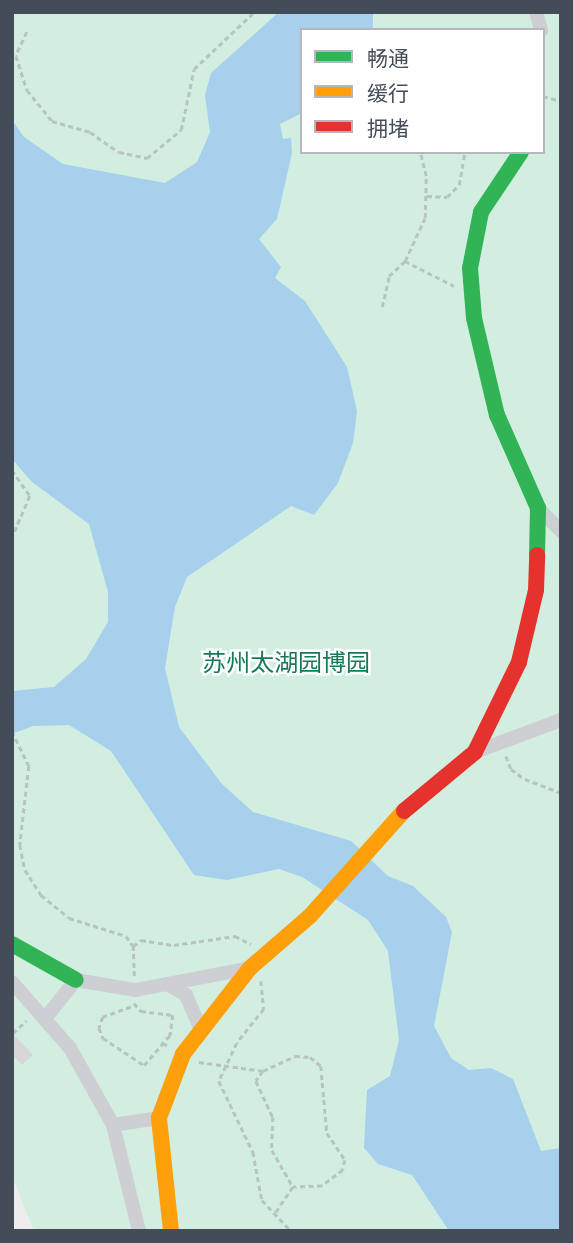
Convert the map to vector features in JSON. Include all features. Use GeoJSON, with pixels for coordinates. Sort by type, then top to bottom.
{"type":"FeatureCollection","features":[{"type":"Feature","properties":{"kind":"street"},"geometry":{"type":"LineString","coordinates":[[520,154],[481,212],[471,288],[497,415],[538,508],[561,531]]}},
{"type":"Feature","properties":{"kind":"street"},"geometry":{"type":"LineString","coordinates":[[475,752],[519,662],[536,590],[538,508]]}},
{"type":"Feature","properties":{"kind":"street"},"geometry":{"type":"LineString","coordinates":[[171,1231],[159,1118],[183,1054],[200,1028],[253,965],[310,916],[404,811],[475,752],[561,720]]}},
{"type":"Feature","properties":{"kind":"street"},"geometry":{"type":"LineString","coordinates":[[12,944],[76,980],[136,990],[253,965]]}},
{"type":"Feature","properties":{"kind":"street"},"geometry":{"type":"LineString","coordinates":[[47,1016],[76,980]]}},
{"type":"Feature","properties":{"kind":"street"},"geometry":{"type":"LineString","coordinates":[[12,982],[47,1016],[113,1125],[139,1231]]}},
{"type":"Feature","properties":{"kind":"street"},"geometry":{"type":"LineString","coordinates":[[169,985],[186,995],[200,1028]]}},
{"type":"Feature","properties":{"kind":"street"},"geometry":{"type":"LineString","coordinates":[[113,1125],[159,1118]]}},
{"type":"Feature","properties":{"kind":"path"},"geometry":{"type":"LineString","coordinates":[[27,32],[16,56],[27,90],[52,121],[90,132],[119,152],[147,158],[181,130],[194,69],[254,12]]}},
{"type":"Feature","properties":{"kind":"path"},"geometry":{"type":"LineString","coordinates":[[382,307],[389,276],[405,261],[425,218],[427,196],[420,154]]}},
{"type":"Feature","properties":{"kind":"path"},"geometry":{"type":"LineString","coordinates":[[427,196],[447,197],[458,185],[465,154]]}},
{"type":"Feature","properties":{"kind":"path"},"geometry":{"type":"LineString","coordinates":[[405,261],[450,286],[471,288]]}},
{"type":"Feature","properties":{"kind":"path"},"geometry":{"type":"LineString","coordinates":[[12,470],[30,496],[12,538]]}},
{"type":"Feature","properties":{"kind":"path"},"geometry":{"type":"LineString","coordinates":[[12,730],[29,766],[20,845],[25,870],[41,895],[69,918],[126,936],[133,946],[136,990],[133,1007]]}},
{"type":"Feature","properties":{"kind":"path"},"geometry":{"type":"LineString","coordinates":[[501,744],[511,769],[561,793]]}},
{"type":"Feature","properties":{"kind":"path"},"geometry":{"type":"LineString","coordinates":[[133,946],[141,940],[174,946],[235,936],[250,941],[264,1009],[223,1065],[219,1081],[224,1100],[246,1134],[262,1200],[291,1231]]}},
{"type":"Feature","properties":{"kind":"path"},"geometry":{"type":"LineString","coordinates":[[133,1007],[173,1016],[170,1037],[144,1065],[103,1038],[99,1028],[103,1017],[133,1007]]}},
{"type":"Feature","properties":{"kind":"path"},"geometry":{"type":"LineString","coordinates":[[163,1043],[183,1054],[223,1065],[263,1071]]}},
{"type":"Feature","properties":{"kind":"path"},"geometry":{"type":"LineString","coordinates":[[295,1056],[310,1057],[321,1066],[327,1133],[345,1160],[343,1170],[323,1186],[293,1187],[272,1150],[272,1117],[256,1081],[263,1071],[295,1056]]}},
{"type":"Feature","properties":{"kind":"path"},"geometry":{"type":"LineString","coordinates":[[274,1215],[293,1187]]}},
{"type":"Feature","properties":{"kind":"green space","name":"苏州太湖园博园"},"geometry":{"type":"Polygon","coordinates":[[[12,12],[561,12],[561,1231],[34,1231],[12,1176],[12,12]]]}},
{"type":"Feature","properties":{"kind":"water"},"geometry":{"type":"Polygon","coordinates":[[[279,12],[373,12],[373,28],[300,28],[300,114],[280,124],[283,139],[291,138],[292,153],[277,219],[259,239],[281,267],[275,278],[305,301],[347,367],[357,411],[353,443],[338,483],[314,515],[291,506],[187,577],[175,607],[165,668],[179,727],[222,784],[253,812],[351,841],[388,876],[413,886],[446,917],[452,932],[434,1026],[451,1058],[469,1070],[491,1068],[513,1079],[541,1151],[561,1148],[561,1231],[449,1231],[412,1175],[378,1164],[364,1148],[367,1090],[390,1076],[399,1040],[388,951],[368,920],[302,877],[279,869],[227,880],[194,875],[111,751],[69,725],[33,726],[12,734],[12,691],[54,687],[86,659],[108,622],[108,592],[89,524],[32,482],[12,459],[12,120],[24,137],[63,164],[165,183],[197,162],[210,132],[205,95],[211,73],[279,12]]]}},
{"type":"Feature","properties":{"kind":"building"},"geometry":{"type":"Polygon","coordinates":[[[12,1033],[33,1055],[22,1065],[12,1055],[12,1033]]]}},
{"type":"Feature","properties":{"kind":"traffic: fast"},"geometry":{"type":"LineString","coordinates":[[520,154],[481,212],[470,268],[474,318],[497,415],[538,508],[537,555]]}},
{"type":"Feature","properties":{"kind":"traffic: fast"},"geometry":{"type":"LineString","coordinates":[[12,944],[76,980]]}},
{"type":"Feature","properties":{"kind":"traffic: slow"},"geometry":{"type":"LineString","coordinates":[[171,1231],[159,1118],[183,1054],[250,968],[310,916],[404,811]]}},
{"type":"Feature","properties":{"kind":"traffic: jam"},"geometry":{"type":"LineString","coordinates":[[404,811],[475,752],[519,662],[536,590],[537,555]]}}]}
